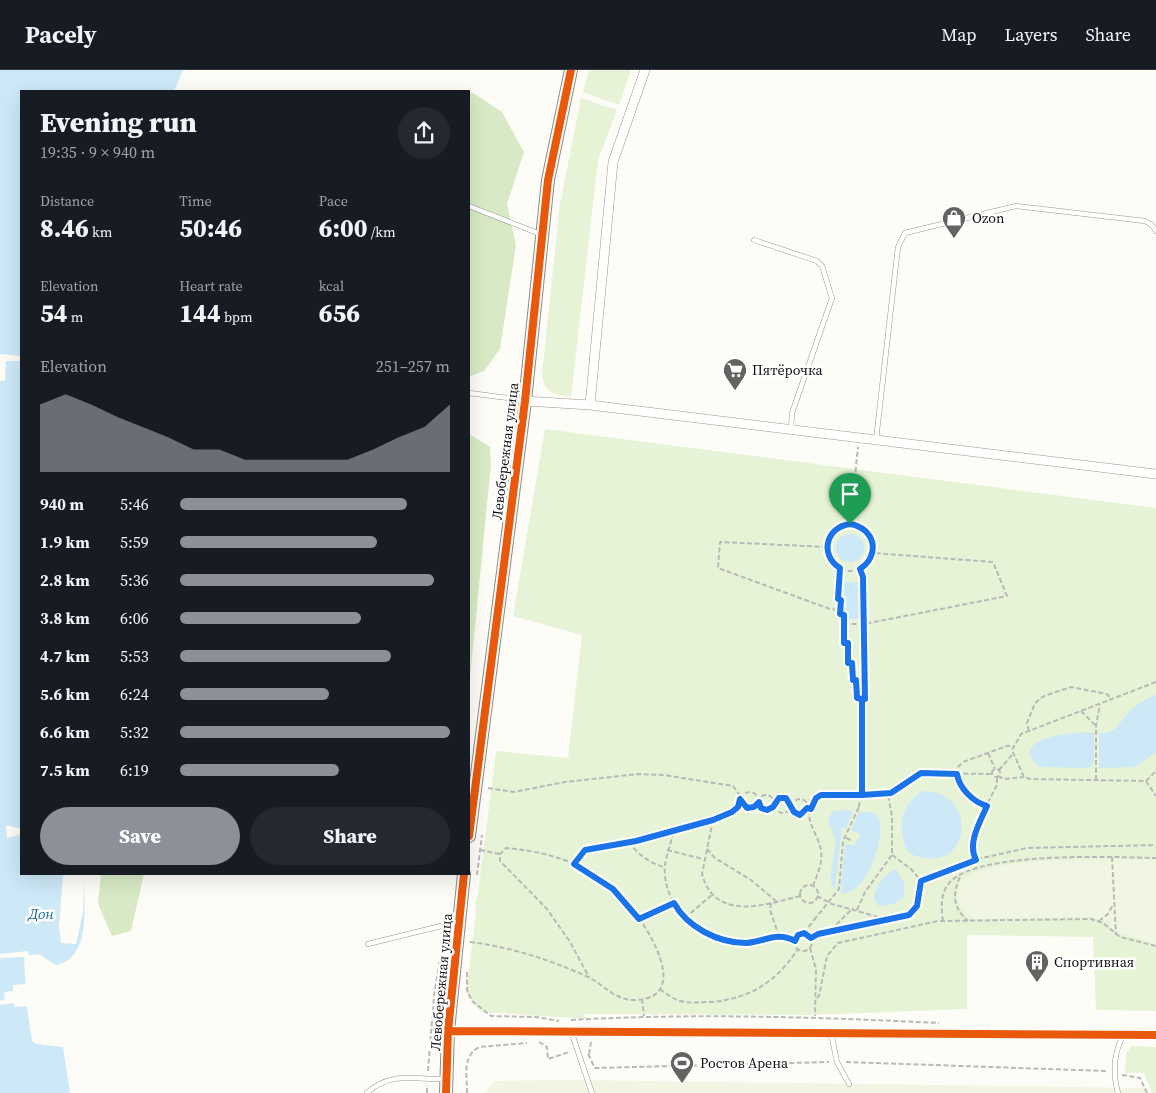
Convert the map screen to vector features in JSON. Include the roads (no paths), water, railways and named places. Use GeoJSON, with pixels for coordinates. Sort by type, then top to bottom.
{"type":"FeatureCollection","features":[{"type":"Feature","properties":{"kind":"main road","name":"Левобережная улица"},"geometry":{"type":"LineString","coordinates":[[470,828],[525,401],[550,171],[571,70]]}},
{"type":"Feature","properties":{"kind":"main road","name":"Левобережная улица"},"geometry":{"type":"LineString","coordinates":[[446,1093],[448,1031],[459,922],[470,875]]}},
{"type":"Feature","properties":{"kind":"street"},"geometry":{"type":"LineString","coordinates":[[590,404],[613,162],[645,70]]}},
{"type":"Feature","properties":{"kind":"street"},"geometry":{"type":"LineString","coordinates":[[525,401],[590,404],[1156,474]]}},
{"type":"Feature","properties":{"kind":"street"},"geometry":{"type":"LineString","coordinates":[[448,1031],[571,1030],[1156,1035]]}},
{"type":"Feature","properties":{"kind":"lane"},"geometry":{"type":"LineString","coordinates":[[470,206],[542,235]]}},
{"type":"Feature","properties":{"kind":"lane"},"geometry":{"type":"LineString","coordinates":[[876,440],[898,247],[906,233],[1016,206],[1145,221],[1152,225],[1156,231]]}},
{"type":"Feature","properties":{"kind":"lane"},"geometry":{"type":"LineString","coordinates":[[754,240],[817,261],[822,266],[832,293],[792,413],[790,430]]}},
{"type":"Feature","properties":{"kind":"lane"},"geometry":{"type":"LineString","coordinates":[[470,393],[525,401]]}},
{"type":"Feature","properties":{"kind":"lane"},"geometry":{"type":"LineString","coordinates":[[368,944],[459,922]]}},
{"type":"Feature","properties":{"kind":"lane"},"geometry":{"type":"LineString","coordinates":[[571,1030],[576,1050],[592,1093]]}},
{"type":"Feature","properties":{"kind":"lane"},"geometry":{"type":"LineString","coordinates":[[831,1032],[831,1040],[837,1062],[849,1084]]}},
{"type":"Feature","properties":{"kind":"lane"},"geometry":{"type":"LineString","coordinates":[[1118,1093],[1114,1071],[1118,1044],[1123,1035]]}},
{"type":"Feature","properties":{"kind":"lane"},"geometry":{"type":"LineString","coordinates":[[367,1093],[383,1080],[396,1078],[446,1079]]}},
{"type":"Feature","properties":{"kind":"water","name":"Дон"},"geometry":{"type":"Polygon","coordinates":[[[0,70],[183,70],[174,90],[20,90],[20,875],[84,875],[84,927],[76,952],[68,960],[56,965],[38,954],[24,958],[27,1006],[32,1041],[36,1044],[63,1047],[70,1093],[0,1093],[0,70]]]}},
{"type":"Feature","properties":{"kind":"water"},"geometry":{"type":"Polygon","coordinates":[[[850,534],[860,538],[864,548],[860,558],[850,562],[840,558],[836,548],[840,538],[850,534]]]}},
{"type":"Feature","properties":{"kind":"water"},"geometry":{"type":"Polygon","coordinates":[[[843,582],[860,582],[860,619],[848,619],[848,612],[845,612],[845,598],[842,598],[843,582]]]}},
{"type":"Feature","properties":{"kind":"water"},"geometry":{"type":"Polygon","coordinates":[[[1156,695],[1156,752],[1135,767],[1099,768],[1099,733],[1106,733],[1115,729],[1132,709],[1156,695]]]}},
{"type":"Feature","properties":{"kind":"water"},"geometry":{"type":"Polygon","coordinates":[[[1083,732],[1094,733],[1094,762],[1089,768],[1039,767],[1031,757],[1031,750],[1035,744],[1043,739],[1083,732]]]}},
{"type":"Feature","properties":{"kind":"water"},"geometry":{"type":"Polygon","coordinates":[[[923,791],[940,794],[952,802],[959,814],[962,827],[959,840],[952,850],[941,857],[926,858],[916,856],[907,850],[905,844],[902,823],[905,811],[912,800],[923,791]]]}},
{"type":"Feature","properties":{"kind":"water"},"geometry":{"type":"Polygon","coordinates":[[[853,811],[846,829],[842,827],[835,890],[832,885],[831,873],[835,852],[835,839],[828,820],[832,812],[853,811]]]}},
{"type":"Feature","properties":{"kind":"water"},"geometry":{"type":"Polygon","coordinates":[[[859,812],[873,812],[879,819],[878,844],[868,873],[859,885],[850,892],[839,893],[844,887],[841,886],[845,843],[854,846],[861,835],[851,830],[859,812]]]}},
{"type":"Feature","properties":{"kind":"water"},"geometry":{"type":"Polygon","coordinates":[[[896,869],[904,883],[904,897],[894,904],[879,906],[874,900],[875,891],[884,878],[896,869]]]}},
{"type":"Feature","properties":{"kind":"place","name":"Ozon"},"geometry":{"type":"Point","coordinates":[954,239]}},
{"type":"Feature","properties":{"kind":"place","name":"Пятёрочка"},"geometry":{"type":"Point","coordinates":[735,391]}},
{"type":"Feature","properties":{"kind":"place","name":"Спортивная"},"geometry":{"type":"Point","coordinates":[1037,983]}},
{"type":"Feature","properties":{"kind":"place","name":"Ростов Арена"},"geometry":{"type":"Point","coordinates":[682,1084]}}]}
